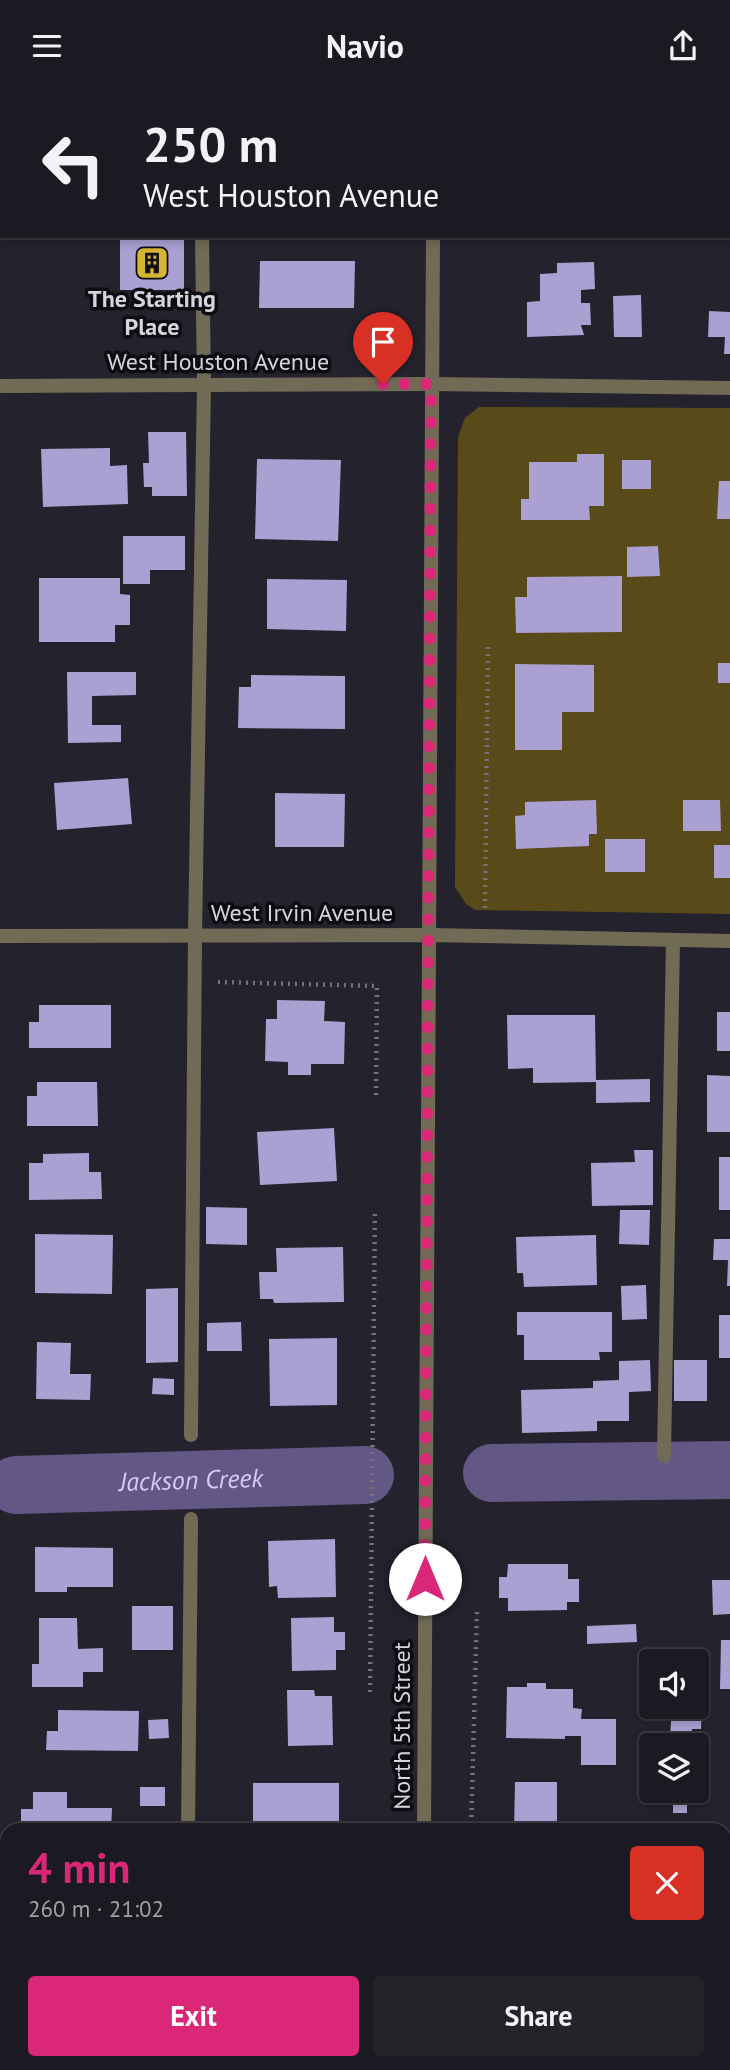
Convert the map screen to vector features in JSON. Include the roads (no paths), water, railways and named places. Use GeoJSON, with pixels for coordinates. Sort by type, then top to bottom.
{"type":"FeatureCollection","features":[{"type":"Feature","properties":{"kind":"street"},"geometry":{"type":"LineString","coordinates":[[191,1435],[195,936],[204,385],[202,238]]}},
{"type":"Feature","properties":{"kind":"street","name":"North 5th Street"},"geometry":{"type":"LineString","coordinates":[[424,1823],[433,238]]}},
{"type":"Feature","properties":{"kind":"street","name":"West Houston Avenue"},"geometry":{"type":"LineString","coordinates":[[0,386],[431,384],[730,388]]}},
{"type":"Feature","properties":{"kind":"street","name":"West Irvin Avenue"},"geometry":{"type":"LineString","coordinates":[[0,936],[430,936],[730,941]]}},
{"type":"Feature","properties":{"kind":"street"},"geometry":{"type":"LineString","coordinates":[[664,1455],[673,940]]}},
{"type":"Feature","properties":{"kind":"street"},"geometry":{"type":"LineString","coordinates":[[188,1823],[191,1519]]}},
{"type":"Feature","properties":{"kind":"waterway","name":"Jackson Creek"},"geometry":{"type":"LineString","coordinates":[[492,1473],[730,1470]]}},
{"type":"Feature","properties":{"kind":"waterway","name":"Jackson Creek"},"geometry":{"type":"LineString","coordinates":[[16,1485],[365,1475]]}},
{"type":"Feature","properties":{"kind":"place","name":"The Starting Place"},"geometry":{"type":"Point","coordinates":[152,263]}}]}
